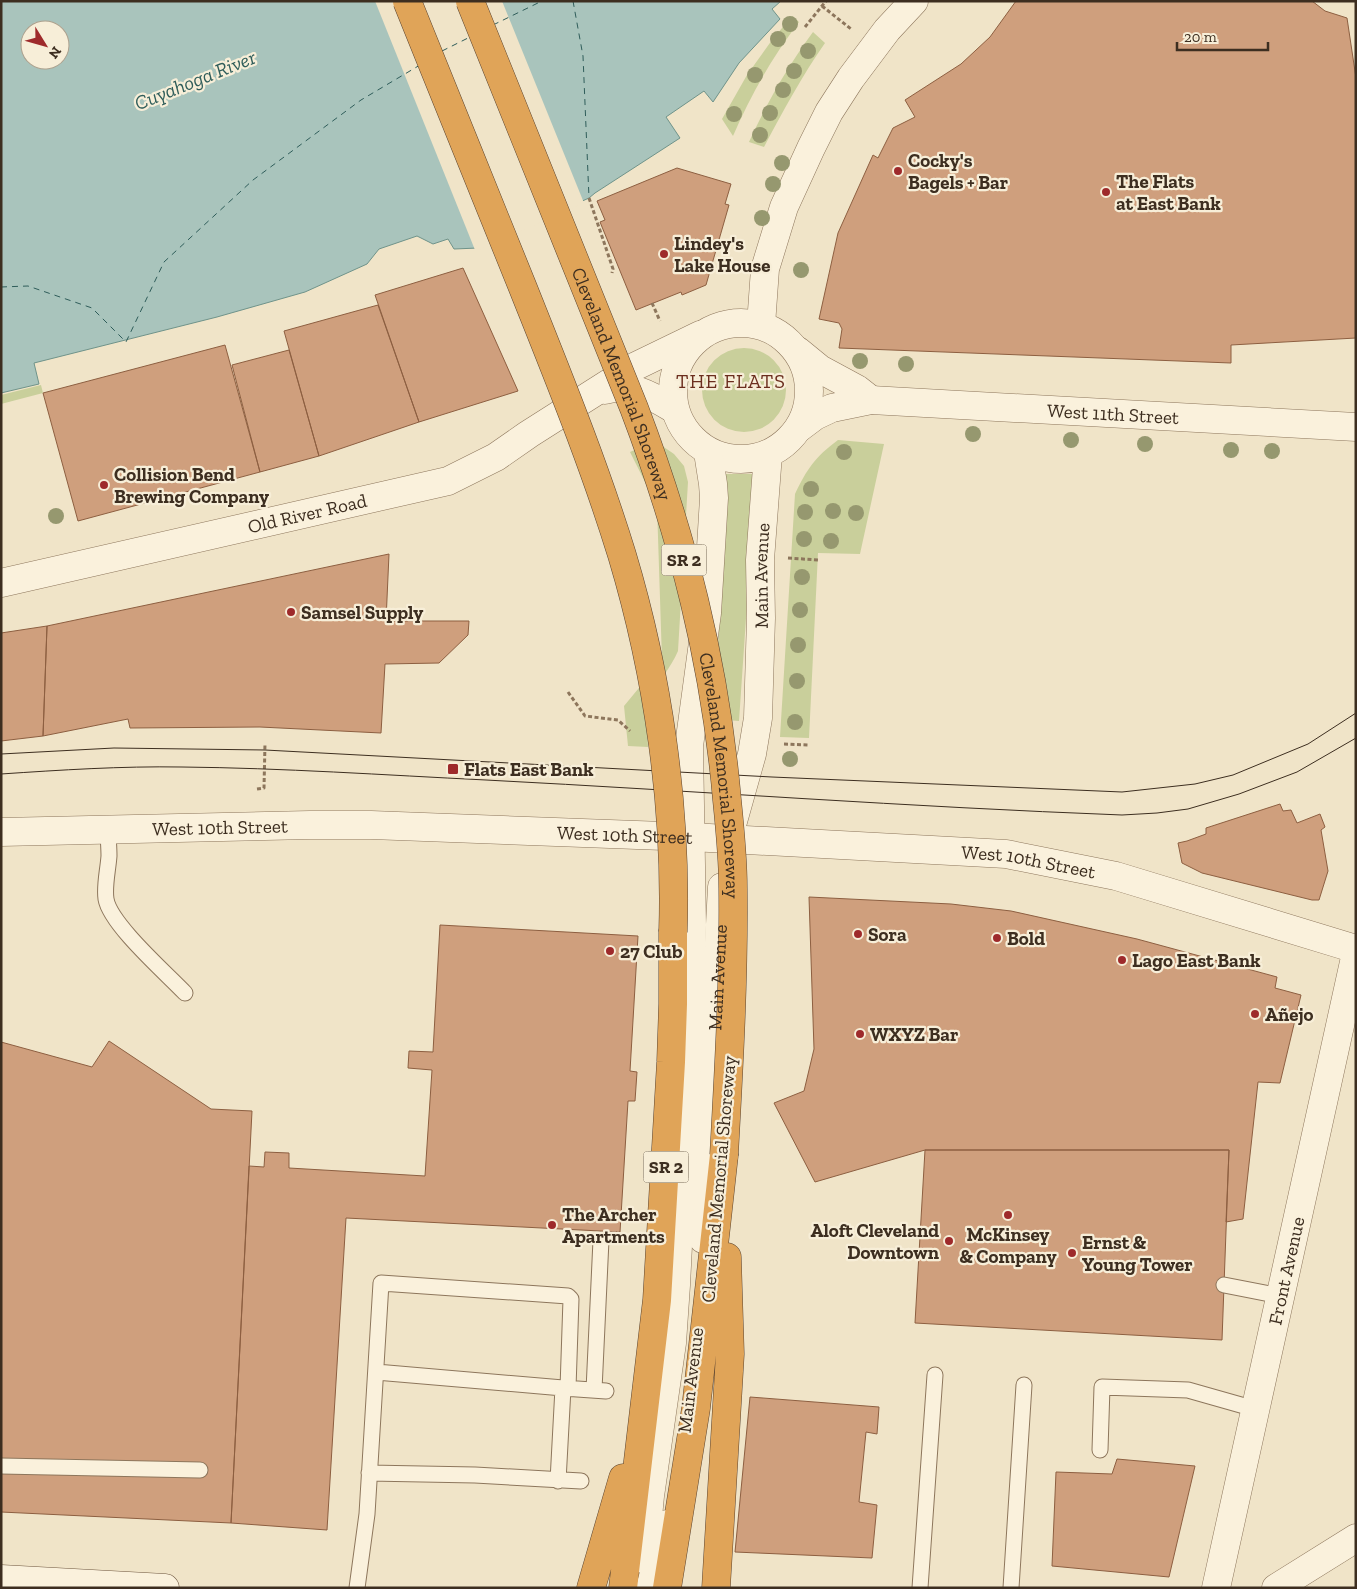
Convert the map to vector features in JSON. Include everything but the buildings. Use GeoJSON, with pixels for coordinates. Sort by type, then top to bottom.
{"type":"FeatureCollection","features":[{"type":"Feature","properties":{"kind":"highway","name":"SR 2"},"geometry":{"type":"LineString","coordinates":[[407,1],[569,402],[601,490],[623,557],[637,609],[659,717],[666,777],[674,892],[673,1004],[666,1170],[657,1300],[623,1588]]}},
{"type":"Feature","properties":{"kind":"highway","name":"Cleveland Memorial Shoreway"},"geometry":{"type":"LineString","coordinates":[[470,1],[655,463],[675,525],[702,634],[720,730],[733,886],[733,991],[724,1155],[696,1408],[667,1588]]}},
{"type":"Feature","properties":{"kind":"highway"},"geometry":{"type":"LineString","coordinates":[[716,1588],[730,1354],[724,1155]]}},
{"type":"Feature","properties":{"kind":"highway"},"geometry":{"type":"LineString","coordinates":[[591,1588],[646,1400]]}},
{"type":"Feature","properties":{"kind":"street"},"geometry":{"type":"LineString","coordinates":[[761,325],[765,269],[784,207],[811,148],[829,112],[851,78],[888,30],[914,1]]}},
{"type":"Feature","properties":{"kind":"street"},"geometry":{"type":"LineString","coordinates":[[795,348],[805,367],[810,388],[807,409],[799,428],[785,443],[768,454],[748,460],[727,459],[708,452],[693,441],[681,426],[674,409],[672,390],[675,369],[685,350],[700,335],[719,326],[740,322],[761,325],[780,334],[820,369],[856,389],[871,400]]}},
{"type":"Feature","properties":{"kind":"street","name":"Old River Road"},"geometry":{"type":"LineString","coordinates":[[1,583],[448,481],[496,457],[636,366],[700,335]]}},
{"type":"Feature","properties":{"kind":"street","name":"Old River Road"},"geometry":{"type":"LineString","coordinates":[[592,393],[615,387],[646,392],[674,409]]}},
{"type":"Feature","properties":{"kind":"street","name":"West 11th Street"},"geometry":{"type":"LineString","coordinates":[[799,428],[815,416],[832,408],[871,400],[1356,427]]}},
{"type":"Feature","properties":{"kind":"street","name":"Main Avenue"},"geometry":{"type":"LineString","coordinates":[[642,1588],[650,1496],[672,1343],[676,1285],[691,989],[692,926],[689,746],[706,614],[714,498],[708,452]]}},
{"type":"Feature","properties":{"kind":"street","name":"Main Avenue"},"geometry":{"type":"LineString","coordinates":[[650,1588],[675,1490],[693,1374],[701,1274],[721,898],[728,839],[752,754],[758,718],[761,627],[760,560],[768,454]]}},
{"type":"Feature","properties":{"kind":"street","name":"West 10th Street"},"geometry":{"type":"LineString","coordinates":[[1,832],[371,825],[691,836],[1006,854],[1116,876],[1356,948]]}},
{"type":"Feature","properties":{"kind":"street","name":"Front Avenue"},"geometry":{"type":"LineString","coordinates":[[1216,1588],[1356,953]]}},
{"type":"Feature","properties":{"kind":"street"},"geometry":{"type":"LineString","coordinates":[[1276,1588],[1356,1538]]}},
{"type":"Feature","properties":{"kind":"street"},"geometry":{"type":"LineString","coordinates":[[1,1579],[164,1588]]}},
{"type":"Feature","properties":{"kind":"lane"},"geometry":{"type":"LineString","coordinates":[[108,829],[109,854],[105,898],[108,906],[130,937],[185,993]]}},
{"type":"Feature","properties":{"kind":"lane"},"geometry":{"type":"LineString","coordinates":[[376,1372],[600,1391],[601,1240]]}},
{"type":"Feature","properties":{"kind":"lane"},"geometry":{"type":"LineString","coordinates":[[357,1588],[367,1514],[380,1284],[568,1296],[571,1299],[558,1481]]}},
{"type":"Feature","properties":{"kind":"lane"},"geometry":{"type":"LineString","coordinates":[[1224,1285],[1280,1296]]}},
{"type":"Feature","properties":{"kind":"lane"},"geometry":{"type":"LineString","coordinates":[[920,1588],[935,1375]]}},
{"type":"Feature","properties":{"kind":"lane"},"geometry":{"type":"LineString","coordinates":[[1011,1588],[1024,1385]]}},
{"type":"Feature","properties":{"kind":"lane"},"geometry":{"type":"LineString","coordinates":[[1100,1450],[1102,1387],[1188,1390],[1255,1408]]}},
{"type":"Feature","properties":{"kind":"lane"},"geometry":{"type":"LineString","coordinates":[[1,1466],[200,1470]]}},
{"type":"Feature","properties":{"kind":"lane"},"geometry":{"type":"LineString","coordinates":[[369,1473],[581,1481]]}},
{"type":"Feature","properties":{"kind":"path"},"geometry":{"type":"LineString","coordinates":[[805,27],[826,1]]}},
{"type":"Feature","properties":{"kind":"path"},"geometry":{"type":"LineString","coordinates":[[822,6],[853,30]]}},
{"type":"Feature","properties":{"kind":"path"},"geometry":{"type":"LineString","coordinates":[[652,303],[660,321]]}},
{"type":"Feature","properties":{"kind":"path"},"geometry":{"type":"LineString","coordinates":[[782,557],[818,560]]}},
{"type":"Feature","properties":{"kind":"path"},"geometry":{"type":"LineString","coordinates":[[568,692],[585,716]]}},
{"type":"Feature","properties":{"kind":"path"},"geometry":{"type":"LineString","coordinates":[[257,789],[264,788],[265,744]]}},
{"type":"Feature","properties":{"kind":"path"},"geometry":{"type":"LineString","coordinates":[[782,744],[808,745]]}},
{"type":"Feature","properties":{"kind":"green space"},"geometry":{"type":"Polygon","coordinates":[[[792,16],[799,22],[763,77],[733,136],[722,119],[747,75],[792,16]]]}},
{"type":"Feature","properties":{"kind":"green space"},"geometry":{"type":"Polygon","coordinates":[[[813,32],[825,43],[808,68],[764,147],[749,142],[778,86],[813,32]]]}},
{"type":"Feature","properties":{"kind":"green space"},"geometry":{"type":"Polygon","coordinates":[[[744,348],[760,351],[774,360],[783,374],[786,390],[783,406],[774,420],[760,429],[744,432],[728,429],[714,420],[705,406],[702,390],[705,374],[714,360],[728,351],[744,348]]]}},
{"type":"Feature","properties":{"kind":"green space"},"geometry":{"type":"Polygon","coordinates":[[[41,385],[43,393],[1,404],[1,395],[41,385]]]}},
{"type":"Feature","properties":{"kind":"green space"},"geometry":{"type":"Polygon","coordinates":[[[838,440],[884,444],[860,554],[818,553],[809,738],[780,737],[795,494],[812,464],[838,440]]]}},
{"type":"Feature","properties":{"kind":"green space"},"geometry":{"type":"Polygon","coordinates":[[[655,441],[674,454],[684,466],[688,482],[678,651],[648,704],[648,747],[628,746],[624,706],[662,660],[657,506],[630,452],[655,441]]]}},
{"type":"Feature","properties":{"kind":"green space"},"geometry":{"type":"Polygon","coordinates":[[[725,474],[761,474],[752,530],[739,721],[714,719],[725,474]]]}},
{"type":"Feature","properties":{"kind":"water","name":"Cuyahoga River"},"geometry":{"type":"Polygon","coordinates":[[[1,1],[781,1],[772,9],[780,19],[739,63],[713,102],[704,91],[666,117],[680,138],[589,198],[478,248],[454,249],[448,239],[433,244],[417,236],[379,249],[367,264],[305,292],[217,317],[34,363],[39,384],[1,393],[1,1]]]}},
{"type":"Feature","properties":{"kind":"pier"},"geometry":{"type":"Polygon","coordinates":[[[375,1],[502,1],[584,203],[479,250],[475,250],[375,1]]]}},
{"type":"Feature","properties":{"kind":"ferry route"},"geometry":{"type":"LineString","coordinates":[[493,25],[542,1]]}},
{"type":"Feature","properties":{"kind":"ferry route"},"geometry":{"type":"LineString","coordinates":[[573,1],[583,56],[589,198]]}},
{"type":"Feature","properties":{"kind":"ferry route"},"geometry":{"type":"LineString","coordinates":[[442,51],[470,37]]}},
{"type":"Feature","properties":{"kind":"ferry route"},"geometry":{"type":"LineString","coordinates":[[1,287],[28,286],[92,308],[126,342],[164,262],[253,180],[361,100],[420,65]]}},
{"type":"Feature","properties":{"kind":"tram line"},"geometry":{"type":"LineString","coordinates":[[1,754],[114,748],[265,750],[772,777],[1122,792],[1195,784],[1233,775],[1308,744],[1356,713]]}},
{"type":"Feature","properties":{"kind":"tram line"},"geometry":{"type":"LineString","coordinates":[[1,774],[136,767],[258,769],[1122,815],[1188,809],[1239,794],[1297,772],[1356,738]]}},
{"type":"Feature","properties":{"kind":"place","name":"Cocky's Bagels + Bar"},"geometry":{"type":"Point","coordinates":[898,171]}},
{"type":"Feature","properties":{"kind":"place","name":"The Flats at East Bank"},"geometry":{"type":"Point","coordinates":[1106,192]}},
{"type":"Feature","properties":{"kind":"place","name":"Lindey's Lake House"},"geometry":{"type":"Point","coordinates":[664,254]}},
{"type":"Feature","properties":{"kind":"place","name":"Collision Bend Brewing Company"},"geometry":{"type":"Point","coordinates":[104,485]}},
{"type":"Feature","properties":{"kind":"place","name":"Samsel Supply"},"geometry":{"type":"Point","coordinates":[291,612]}},
{"type":"Feature","properties":{"kind":"place","name":"Flats East Bank"},"geometry":{"type":"Point","coordinates":[453,769]}},
{"type":"Feature","properties":{"kind":"place","name":"Sora"},"geometry":{"type":"Point","coordinates":[858,934]}},
{"type":"Feature","properties":{"kind":"place","name":"Bold"},"geometry":{"type":"Point","coordinates":[997,938]}},
{"type":"Feature","properties":{"kind":"place","name":"27 Club"},"geometry":{"type":"Point","coordinates":[610,951]}},
{"type":"Feature","properties":{"kind":"place","name":"Lago East Bank"},"geometry":{"type":"Point","coordinates":[1122,960]}},
{"type":"Feature","properties":{"kind":"place","name":"Añejo"},"geometry":{"type":"Point","coordinates":[1255,1014]}},
{"type":"Feature","properties":{"kind":"place","name":"WXYZ Bar"},"geometry":{"type":"Point","coordinates":[860,1034]}},
{"type":"Feature","properties":{"kind":"place","name":"McKinsey & Company"},"geometry":{"type":"Point","coordinates":[1008,1215]}},
{"type":"Feature","properties":{"kind":"place","name":"The Archer Apartments"},"geometry":{"type":"Point","coordinates":[552,1225]}},
{"type":"Feature","properties":{"kind":"place","name":"Aloft Cleveland Downtown"},"geometry":{"type":"Point","coordinates":[949,1241]}},
{"type":"Feature","properties":{"kind":"place","name":"Ernst & Young Tower"},"geometry":{"type":"Point","coordinates":[1072,1253]}},
{"type":"Feature","properties":{"kind":"district","name":"THE FLATS"},"geometry":{"type":"Point","coordinates":[731,381]}}]}
